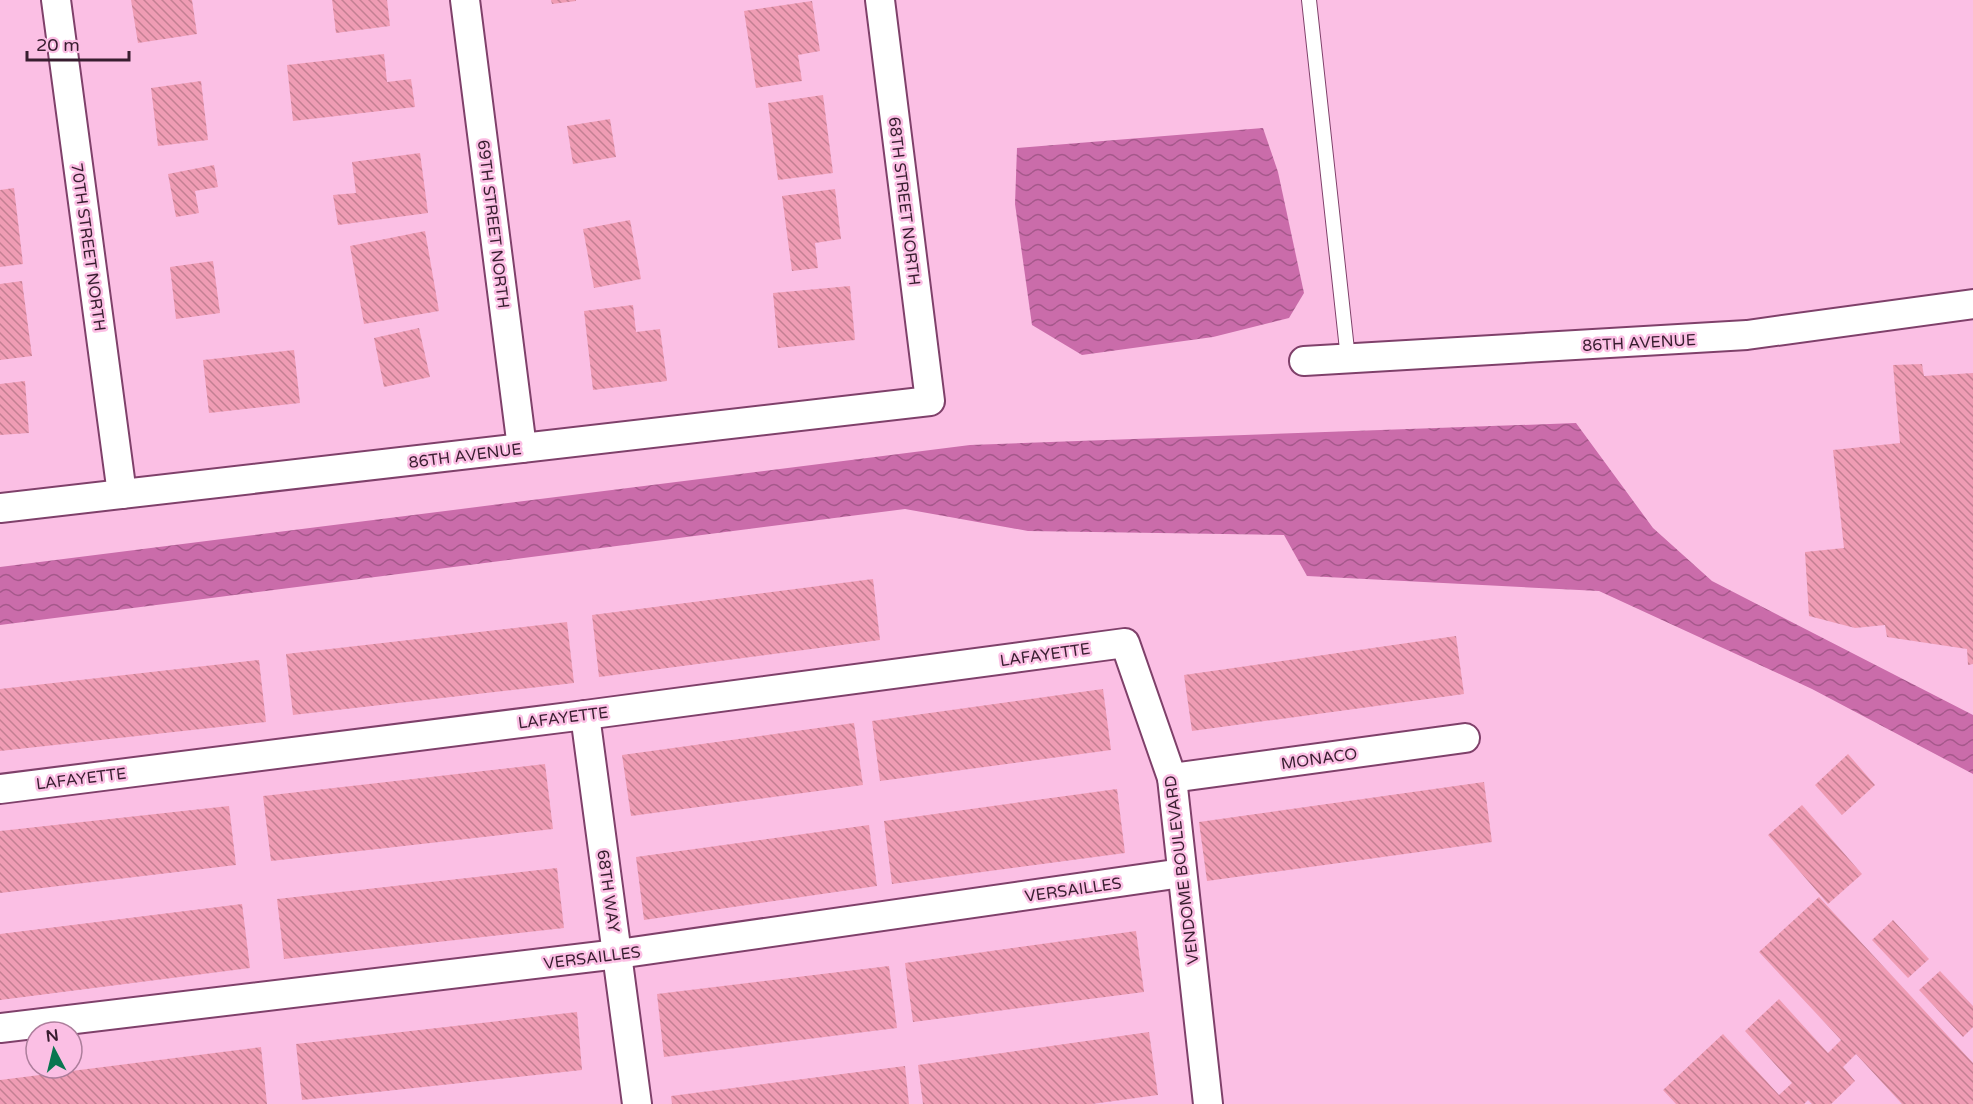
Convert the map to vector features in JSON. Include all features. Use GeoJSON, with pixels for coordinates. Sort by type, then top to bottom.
{"type":"FeatureCollection","features":[{"type":"Feature","properties":{"kind":"street","name":"70TH STREET NORTH"},"geometry":{"type":"LineString","coordinates":[[57,0],[122,494]]}},
{"type":"Feature","properties":{"kind":"street","name":"69TH STREET NORTH"},"geometry":{"type":"LineString","coordinates":[[465,0],[522,448]]}},
{"type":"Feature","properties":{"kind":"street","name":"68TH STREET NORTH"},"geometry":{"type":"LineString","coordinates":[[880,0],[930,401]]}},
{"type":"Feature","properties":{"kind":"street","name":"86TH AVENUE"},"geometry":{"type":"LineString","coordinates":[[1304,361],[1747,335],[1973,304]]}},
{"type":"Feature","properties":{"kind":"street","name":"86TH AVENUE"},"geometry":{"type":"LineString","coordinates":[[0,508],[930,401]]}},
{"type":"Feature","properties":{"kind":"street","name":"LAFAYETTE"},"geometry":{"type":"LineString","coordinates":[[0,789],[585,715],[1125,643]]}},
{"type":"Feature","properties":{"kind":"street","name":"VENDOME BOULEVARD"},"geometry":{"type":"LineString","coordinates":[[1125,643],[1172,778],[1208,1104]]}},
{"type":"Feature","properties":{"kind":"street","name":"68TH WAY"},"geometry":{"type":"LineString","coordinates":[[585,715],[637,1104]]}},
{"type":"Feature","properties":{"kind":"street","name":"MONACO"},"geometry":{"type":"LineString","coordinates":[[1172,778],[1465,738]]}},
{"type":"Feature","properties":{"kind":"street","name":"VERSAILLES"},"geometry":{"type":"LineString","coordinates":[[0,1028],[618,954],[1182,873]]}},
{"type":"Feature","properties":{"kind":"lane"},"geometry":{"type":"LineString","coordinates":[[1309,0],[1348,359]]}},
{"type":"Feature","properties":{"kind":"water"},"geometry":{"type":"Polygon","coordinates":[[[1263,128],[1278,172],[1304,293],[1289,318],[1213,337],[1082,355],[1032,325],[1015,204],[1017,148],[1263,128]]]}},
{"type":"Feature","properties":{"kind":"water"},"geometry":{"type":"Polygon","coordinates":[[[1576,423],[1653,528],[1712,581],[1973,715],[1973,774],[1812,689],[1599,591],[1307,576],[1284,535],[1028,531],[905,509],[0,625],[0,567],[970,445],[1576,423]]]}},
{"type":"Feature","properties":{"kind":"building"},"geometry":{"type":"Polygon","coordinates":[[[131,0],[192,0],[197,34],[138,43],[131,0]]]}},
{"type":"Feature","properties":{"kind":"building"},"geometry":{"type":"Polygon","coordinates":[[[332,0],[387,0],[390,26],[336,33],[332,0]]]}},
{"type":"Feature","properties":{"kind":"building"},"geometry":{"type":"Polygon","coordinates":[[[551,0],[576,0],[576,1],[552,4],[551,0]]]}},
{"type":"Feature","properties":{"kind":"building"},"geometry":{"type":"Polygon","coordinates":[[[812,1],[820,51],[798,55],[802,81],[756,88],[744,11],[812,1]]]}},
{"type":"Feature","properties":{"kind":"building"},"geometry":{"type":"Polygon","coordinates":[[[384,54],[387,82],[411,79],[415,107],[293,121],[287,65],[384,54]]]}},
{"type":"Feature","properties":{"kind":"building"},"geometry":{"type":"Polygon","coordinates":[[[201,81],[208,140],[158,146],[151,88],[201,81]]]}},
{"type":"Feature","properties":{"kind":"building"},"geometry":{"type":"Polygon","coordinates":[[[823,95],[833,173],[778,180],[768,103],[823,95]]]}},
{"type":"Feature","properties":{"kind":"building"},"geometry":{"type":"Polygon","coordinates":[[[610,119],[616,157],[573,164],[567,126],[610,119]]]}},
{"type":"Feature","properties":{"kind":"building"},"geometry":{"type":"Polygon","coordinates":[[[420,153],[428,213],[338,225],[333,195],[356,193],[352,162],[420,153]]]}},
{"type":"Feature","properties":{"kind":"building"},"geometry":{"type":"Polygon","coordinates":[[[214,165],[218,187],[195,191],[199,213],[176,217],[168,174],[214,165]]]}},
{"type":"Feature","properties":{"kind":"building"},"geometry":{"type":"Polygon","coordinates":[[[14,188],[23,264],[0,267],[0,190],[14,188]]]}},
{"type":"Feature","properties":{"kind":"building"},"geometry":{"type":"Polygon","coordinates":[[[835,189],[841,239],[815,243],[818,268],[792,271],[782,196],[835,189]]]}},
{"type":"Feature","properties":{"kind":"building"},"geometry":{"type":"Polygon","coordinates":[[[630,220],[641,279],[594,288],[583,229],[630,220]]]}},
{"type":"Feature","properties":{"kind":"building"},"geometry":{"type":"Polygon","coordinates":[[[425,231],[439,311],[364,324],[350,246],[425,231]]]}},
{"type":"Feature","properties":{"kind":"building"},"geometry":{"type":"Polygon","coordinates":[[[213,261],[220,313],[176,319],[170,267],[213,261]]]}},
{"type":"Feature","properties":{"kind":"building"},"geometry":{"type":"Polygon","coordinates":[[[22,281],[32,356],[0,360],[0,284],[22,281]]]}},
{"type":"Feature","properties":{"kind":"building"},"geometry":{"type":"Polygon","coordinates":[[[850,286],[855,340],[778,348],[773,293],[850,286]]]}},
{"type":"Feature","properties":{"kind":"building"},"geometry":{"type":"Polygon","coordinates":[[[633,305],[636,332],[660,329],[667,381],[593,390],[584,311],[633,305]]]}},
{"type":"Feature","properties":{"kind":"building"},"geometry":{"type":"Polygon","coordinates":[[[419,328],[430,377],[384,387],[374,338],[419,328]]]}},
{"type":"Feature","properties":{"kind":"building"},"geometry":{"type":"Polygon","coordinates":[[[294,350],[300,403],[209,413],[203,360],[294,350]]]}},
{"type":"Feature","properties":{"kind":"building"},"geometry":{"type":"Polygon","coordinates":[[[1922,364],[1924,376],[1973,373],[1973,664],[1968,665],[1967,649],[1887,637],[1885,625],[1855,628],[1809,616],[1805,552],[1844,548],[1833,450],[1900,443],[1893,365],[1922,364]]]}},
{"type":"Feature","properties":{"kind":"building"},"geometry":{"type":"Polygon","coordinates":[[[25,381],[29,433],[0,435],[0,384],[25,381]]]}},
{"type":"Feature","properties":{"kind":"building"},"geometry":{"type":"Polygon","coordinates":[[[873,579],[880,640],[599,677],[592,615],[873,579]]]}},
{"type":"Feature","properties":{"kind":"building"},"geometry":{"type":"Polygon","coordinates":[[[567,622],[574,683],[293,715],[286,654],[567,622]]]}},
{"type":"Feature","properties":{"kind":"building"},"geometry":{"type":"Polygon","coordinates":[[[1456,636],[1464,694],[1192,731],[1184,675],[1456,636]]]}},
{"type":"Feature","properties":{"kind":"building"},"geometry":{"type":"Polygon","coordinates":[[[259,660],[266,722],[0,751],[0,689],[259,660]]]}},
{"type":"Feature","properties":{"kind":"building"},"geometry":{"type":"Polygon","coordinates":[[[1103,689],[1111,750],[880,781],[872,721],[1103,689]]]}},
{"type":"Feature","properties":{"kind":"building"},"geometry":{"type":"Polygon","coordinates":[[[854,723],[863,785],[631,816],[622,755],[854,723]]]}},
{"type":"Feature","properties":{"kind":"building"},"geometry":{"type":"Polygon","coordinates":[[[1848,754],[1875,785],[1842,815],[1815,785],[1848,754]]]}},
{"type":"Feature","properties":{"kind":"building"},"geometry":{"type":"Polygon","coordinates":[[[545,764],[553,829],[271,861],[263,796],[545,764]]]}},
{"type":"Feature","properties":{"kind":"building"},"geometry":{"type":"Polygon","coordinates":[[[1484,782],[1492,842],[1207,881],[1199,822],[1484,782]]]}},
{"type":"Feature","properties":{"kind":"building"},"geometry":{"type":"Polygon","coordinates":[[[1117,789],[1125,853],[892,884],[884,821],[1117,789]]]}},
{"type":"Feature","properties":{"kind":"building"},"geometry":{"type":"Polygon","coordinates":[[[1802,805],[1862,874],[1828,904],[1768,835],[1802,805]]]}},
{"type":"Feature","properties":{"kind":"building"},"geometry":{"type":"Polygon","coordinates":[[[229,806],[236,865],[0,893],[0,831],[229,806]]]}},
{"type":"Feature","properties":{"kind":"building"},"geometry":{"type":"Polygon","coordinates":[[[869,825],[877,886],[644,920],[636,857],[869,825]]]}},
{"type":"Feature","properties":{"kind":"building"},"geometry":{"type":"Polygon","coordinates":[[[557,868],[564,928],[284,959],[277,899],[557,868]]]}},
{"type":"Feature","properties":{"kind":"building"},"geometry":{"type":"Polygon","coordinates":[[[1819,897],[1973,1063],[1973,1104],[1902,1104],[1856,1054],[1843,1067],[1855,1081],[1831,1104],[1812,1104],[1808,1100],[1804,1104],[1676,1104],[1663,1090],[1723,1034],[1779,1095],[1792,1083],[1745,1031],[1779,999],[1828,1053],[1841,1040],[1759,952],[1819,897]]]}},
{"type":"Feature","properties":{"kind":"building"},"geometry":{"type":"Polygon","coordinates":[[[242,904],[250,968],[0,1000],[0,934],[242,904]]]}},
{"type":"Feature","properties":{"kind":"building"},"geometry":{"type":"Polygon","coordinates":[[[1893,920],[1929,959],[1908,978],[1872,940],[1893,920]]]}},
{"type":"Feature","properties":{"kind":"building"},"geometry":{"type":"Polygon","coordinates":[[[1136,931],[1144,992],[913,1022],[905,963],[1136,931]]]}},
{"type":"Feature","properties":{"kind":"building"},"geometry":{"type":"Polygon","coordinates":[[[889,966],[897,1028],[664,1057],[657,994],[889,966]]]}},
{"type":"Feature","properties":{"kind":"building"},"geometry":{"type":"Polygon","coordinates":[[[1940,971],[1973,1006],[1973,1027],[1963,1037],[1919,990],[1940,971]]]}},
{"type":"Feature","properties":{"kind":"building"},"geometry":{"type":"Polygon","coordinates":[[[577,1012],[582,1070],[302,1100],[296,1044],[577,1012]]]}},
{"type":"Feature","properties":{"kind":"building"},"geometry":{"type":"Polygon","coordinates":[[[1149,1032],[1158,1095],[1092,1104],[923,1104],[918,1065],[1149,1032]]]}},
{"type":"Feature","properties":{"kind":"building"},"geometry":{"type":"Polygon","coordinates":[[[261,1047],[267,1104],[0,1104],[0,1080],[24,1077],[24,1080],[84,1080],[84,1069],[261,1047]]]}},
{"type":"Feature","properties":{"kind":"building"},"geometry":{"type":"Polygon","coordinates":[[[905,1066],[909,1104],[672,1104],[671,1096],[905,1066]]]}}]}
